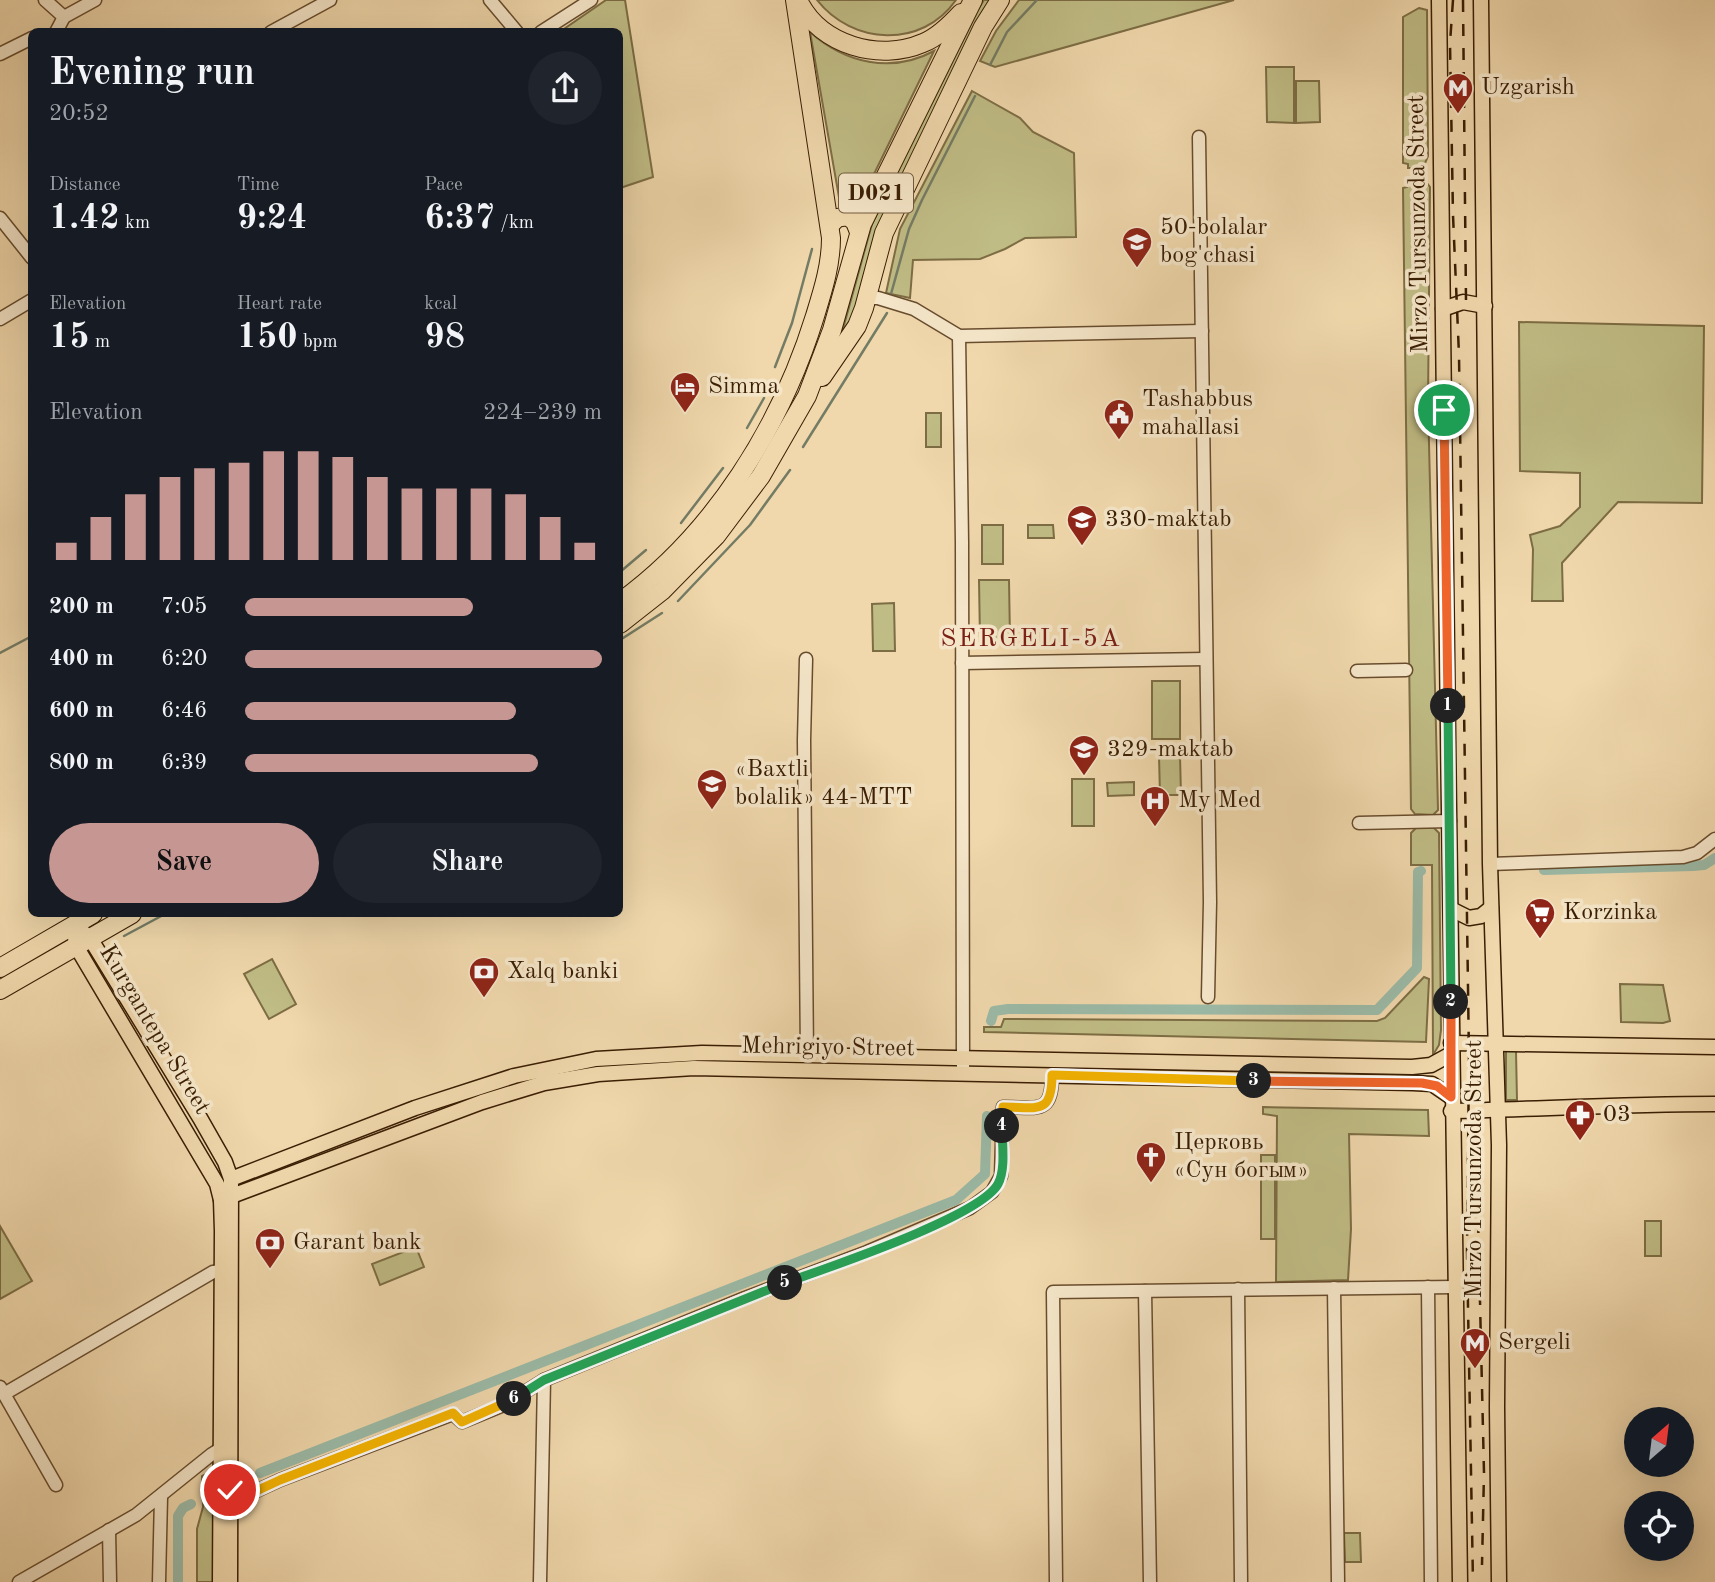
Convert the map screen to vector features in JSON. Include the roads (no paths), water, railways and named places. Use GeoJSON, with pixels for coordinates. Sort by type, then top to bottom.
{"type":"FeatureCollection","features":[{"type":"Feature","properties":{"kind":"highway","name":"D021"},"geometry":{"type":"LineString","coordinates":[[797,0],[809,18],[829,35],[853,46],[880,51],[906,49],[932,39],[953,22],[972,0]]}},
{"type":"Feature","properties":{"kind":"highway","name":"D021"},"geometry":{"type":"LineString","coordinates":[[623,600],[661,569],[702,526],[726,494],[788,388],[809,335],[829,265],[830,225],[797,0]]}},
{"type":"Feature","properties":{"kind":"highway","name":"D021"},"geometry":{"type":"LineString","coordinates":[[623,622],[662,591],[716,536],[761,476],[807,396],[832,330],[859,232],[972,0]]}},
{"type":"Feature","properties":{"kind":"highway"},"geometry":{"type":"LineString","coordinates":[[807,396],[853,334],[867,298],[879,247],[889,220],[983,27],[1000,0]]}},
{"type":"Feature","properties":{"kind":"highway"},"geometry":{"type":"LineString","coordinates":[[830,225],[837,218],[848,216],[855,222],[859,232]]}},
{"type":"Feature","properties":{"kind":"highway"},"geometry":{"type":"LineString","coordinates":[[0,968],[88,917]]}},
{"type":"Feature","properties":{"kind":"highway"},"geometry":{"type":"LineString","coordinates":[[0,990],[127,917]]}},
{"type":"Feature","properties":{"kind":"main road","name":"Mirzo Tursunzoda Street"},"geometry":{"type":"LineString","coordinates":[[1439,0],[1451,909],[1451,1104],[1460,1582]]}},
{"type":"Feature","properties":{"kind":"main road","name":"Mirzo Tursunzoda Street"},"geometry":{"type":"LineString","coordinates":[[1481,0],[1490,864],[1499,1110],[1499,1582]]}},
{"type":"Feature","properties":{"kind":"main road"},"geometry":{"type":"LineString","coordinates":[[1443,309],[1463,302],[1485,306]]}},
{"type":"Feature","properties":{"kind":"main road"},"geometry":{"type":"LineString","coordinates":[[1451,909],[1469,918],[1481,916],[1491,908]]}},
{"type":"Feature","properties":{"kind":"main road","name":"Kurgantepa Street"},"geometry":{"type":"LineString","coordinates":[[74,925],[227,1198],[225,1503],[220,1582]]}},
{"type":"Feature","properties":{"kind":"main road","name":"Kurgantepa Street"},"geometry":{"type":"LineString","coordinates":[[83,942],[200,1118],[232,1178],[227,1198],[221,1271],[225,1449]]}},
{"type":"Feature","properties":{"kind":"main road","name":"Mehrigiyo Street"},"geometry":{"type":"LineString","coordinates":[[227,1198],[482,1102],[544,1083],[627,1071],[963,1066],[1412,1067],[1431,1065],[1451,1049],[1497,1043],[1715,1046]]}},
{"type":"Feature","properties":{"kind":"main road","name":"Mehrigiyo Street"},"geometry":{"type":"LineString","coordinates":[[232,1178],[467,1090],[543,1068],[596,1059],[657,1054],[807,1056],[1052,1075],[1422,1083],[1437,1086],[1451,1104],[1499,1110],[1625,1104],[1715,1104]]}},
{"type":"Feature","properties":{"kind":"main road","name":"Kurgantepa Street"},"geometry":{"type":"LineString","coordinates":[[225,1503],[230,1582]]}},
{"type":"Feature","properties":{"kind":"street"},"geometry":{"type":"LineString","coordinates":[[45,0],[64,17]]}},
{"type":"Feature","properties":{"kind":"street"},"geometry":{"type":"LineString","coordinates":[[55,28],[64,17],[95,0]]}},
{"type":"Feature","properties":{"kind":"street"},"geometry":{"type":"LineString","coordinates":[[278,28],[330,0]]}},
{"type":"Feature","properties":{"kind":"street"},"geometry":{"type":"LineString","coordinates":[[490,0],[511,28]]}},
{"type":"Feature","properties":{"kind":"street"},"geometry":{"type":"LineString","coordinates":[[547,28],[591,0]]}},
{"type":"Feature","properties":{"kind":"street"},"geometry":{"type":"LineString","coordinates":[[0,54],[28,40]]}},
{"type":"Feature","properties":{"kind":"street"},"geometry":{"type":"LineString","coordinates":[[1199,137],[1210,902],[1208,997]]}},
{"type":"Feature","properties":{"kind":"street"},"geometry":{"type":"LineString","coordinates":[[0,218],[28,253]]}},
{"type":"Feature","properties":{"kind":"street"},"geometry":{"type":"LineString","coordinates":[[867,298],[914,309],[958,335],[1202,331]]}},
{"type":"Feature","properties":{"kind":"street"},"geometry":{"type":"LineString","coordinates":[[0,318],[28,302]]}},
{"type":"Feature","properties":{"kind":"street"},"geometry":{"type":"LineString","coordinates":[[958,335],[963,1066]]}},
{"type":"Feature","properties":{"kind":"street"},"geometry":{"type":"LineString","coordinates":[[806,659],[804,740],[807,1056]]}},
{"type":"Feature","properties":{"kind":"street"},"geometry":{"type":"LineString","coordinates":[[962,663],[1206,659]]}},
{"type":"Feature","properties":{"kind":"street"},"geometry":{"type":"LineString","coordinates":[[1357,671],[1406,670]]}},
{"type":"Feature","properties":{"kind":"street"},"geometry":{"type":"LineString","coordinates":[[1359,823],[1450,821]]}},
{"type":"Feature","properties":{"kind":"street"},"geometry":{"type":"LineString","coordinates":[[1490,864],[1684,857],[1697,853],[1715,839]]}},
{"type":"Feature","properties":{"kind":"street"},"geometry":{"type":"LineString","coordinates":[[225,1503],[453,1413],[462,1422],[506,1404],[544,1380],[970,1209],[992,1192],[1001,1176],[1003,1107],[1040,1107],[1049,1101],[1052,1095],[1052,1075]]}},
{"type":"Feature","properties":{"kind":"street"},"geometry":{"type":"LineString","coordinates":[[56,1485],[2,1391],[213,1272],[221,1271]]}},
{"type":"Feature","properties":{"kind":"street"},"geometry":{"type":"LineString","coordinates":[[1428,1287],[1431,1582]]}},
{"type":"Feature","properties":{"kind":"street"},"geometry":{"type":"LineString","coordinates":[[1056,1582],[1053,1292],[1454,1287]]}},
{"type":"Feature","properties":{"kind":"street"},"geometry":{"type":"LineString","coordinates":[[1334,1288],[1338,1582]]}},
{"type":"Feature","properties":{"kind":"street"},"geometry":{"type":"LineString","coordinates":[[1238,1289],[1241,1582]]}},
{"type":"Feature","properties":{"kind":"street"},"geometry":{"type":"LineString","coordinates":[[1145,1291],[1150,1582]]}},
{"type":"Feature","properties":{"kind":"street"},"geometry":{"type":"LineString","coordinates":[[540,1582],[544,1380]]}},
{"type":"Feature","properties":{"kind":"street"},"geometry":{"type":"LineString","coordinates":[[19,1582],[161,1497],[225,1449]]}},
{"type":"Feature","properties":{"kind":"street"},"geometry":{"type":"LineString","coordinates":[[159,1582],[161,1497]]}},
{"type":"Feature","properties":{"kind":"street"},"geometry":{"type":"LineString","coordinates":[[109,1530],[110,1582]]}},
{"type":"Feature","properties":{"kind":"waterway"},"geometry":{"type":"LineString","coordinates":[[990,65],[1007,32],[1037,0]]}},
{"type":"Feature","properties":{"kind":"waterway"},"geometry":{"type":"LineString","coordinates":[[891,294],[909,229],[975,96]]}},
{"type":"Feature","properties":{"kind":"waterway"},"geometry":{"type":"LineString","coordinates":[[775,367],[792,323],[812,249]]}},
{"type":"Feature","properties":{"kind":"waterway"},"geometry":{"type":"LineString","coordinates":[[803,447],[887,313]]}},
{"type":"Feature","properties":{"kind":"waterway"},"geometry":{"type":"LineString","coordinates":[[747,428],[764,398]]}},
{"type":"Feature","properties":{"kind":"waterway"},"geometry":{"type":"LineString","coordinates":[[681,523],[723,468]]}},
{"type":"Feature","properties":{"kind":"waterway"},"geometry":{"type":"LineString","coordinates":[[678,601],[750,525],[790,470]]}},
{"type":"Feature","properties":{"kind":"waterway"},"geometry":{"type":"LineString","coordinates":[[623,569],[646,550]]}},
{"type":"Feature","properties":{"kind":"waterway"},"geometry":{"type":"LineString","coordinates":[[623,638],[662,613]]}},
{"type":"Feature","properties":{"kind":"waterway"},"geometry":{"type":"LineString","coordinates":[[0,653],[28,638]]}},
{"type":"Feature","properties":{"kind":"waterway"},"geometry":{"type":"LineString","coordinates":[[1544,870],[1693,866],[1704,865],[1715,858]]}},
{"type":"Feature","properties":{"kind":"waterway"},"geometry":{"type":"LineString","coordinates":[[991,1021],[994,1011],[1008,1009],[1377,1010],[1417,968],[1418,872],[1421,871]]}},
{"type":"Feature","properties":{"kind":"waterway"},"geometry":{"type":"LineString","coordinates":[[124,936],[159,917]]}},
{"type":"Feature","properties":{"kind":"waterway"},"geometry":{"type":"LineString","coordinates":[[260,1473],[956,1200],[985,1174],[987,1116]]}},
{"type":"Feature","properties":{"kind":"waterway"},"geometry":{"type":"LineString","coordinates":[[178,1582],[178,1516],[183,1508],[191,1504]]}},
{"type":"Feature","properties":{"kind":"railway"},"geometry":{"type":"LineString","coordinates":[[1453,0],[1450,43],[1459,355],[1469,1058],[1467,1251],[1473,1582]]}},
{"type":"Feature","properties":{"kind":"railway"},"geometry":{"type":"LineString","coordinates":[[1463,0],[1466,301]]}},
{"type":"Feature","properties":{"kind":"railway"},"geometry":{"type":"LineString","coordinates":[[1477,1173],[1484,1473],[1482,1565]]}},
{"type":"Feature","properties":{"kind":"place","name":"Uzgarish"},"geometry":{"type":"Point","coordinates":[1458,115]}},
{"type":"Feature","properties":{"kind":"place","name":"50-bolalar bog'chasi"},"geometry":{"type":"Point","coordinates":[1137,269]}},
{"type":"Feature","properties":{"kind":"place","name":"Simma"},"geometry":{"type":"Point","coordinates":[685,414]}},
{"type":"Feature","properties":{"kind":"place","name":"Tashabbus mahallasi"},"geometry":{"type":"Point","coordinates":[1119,441]}},
{"type":"Feature","properties":{"kind":"place","name":"330-maktab"},"geometry":{"type":"Point","coordinates":[1082,547]}},
{"type":"Feature","properties":{"kind":"place","name":"329-maktab"},"geometry":{"type":"Point","coordinates":[1084,777]}},
{"type":"Feature","properties":{"kind":"place","name":"«Baxtli bolalik» 44-MTT"},"geometry":{"type":"Point","coordinates":[712,811]}},
{"type":"Feature","properties":{"kind":"place","name":"My Med"},"geometry":{"type":"Point","coordinates":[1155,828]}},
{"type":"Feature","properties":{"kind":"place","name":"Korzinka"},"geometry":{"type":"Point","coordinates":[1540,940]}},
{"type":"Feature","properties":{"kind":"place","name":"Xalq banki"},"geometry":{"type":"Point","coordinates":[484,999]}},
{"type":"Feature","properties":{"kind":"place","name":"03"},"geometry":{"type":"Point","coordinates":[1580,1142]}},
{"type":"Feature","properties":{"kind":"place","name":"Церковь «Сун богым»"},"geometry":{"type":"Point","coordinates":[1151,1184]}},
{"type":"Feature","properties":{"kind":"place","name":"Garant bank"},"geometry":{"type":"Point","coordinates":[270,1270]}},
{"type":"Feature","properties":{"kind":"place","name":"Sergeli"},"geometry":{"type":"Point","coordinates":[1475,1370]}},
{"type":"Feature","properties":{"kind":"district","name":"SERGELI-5A"},"geometry":{"type":"Point","coordinates":[1031,639]}}]}
